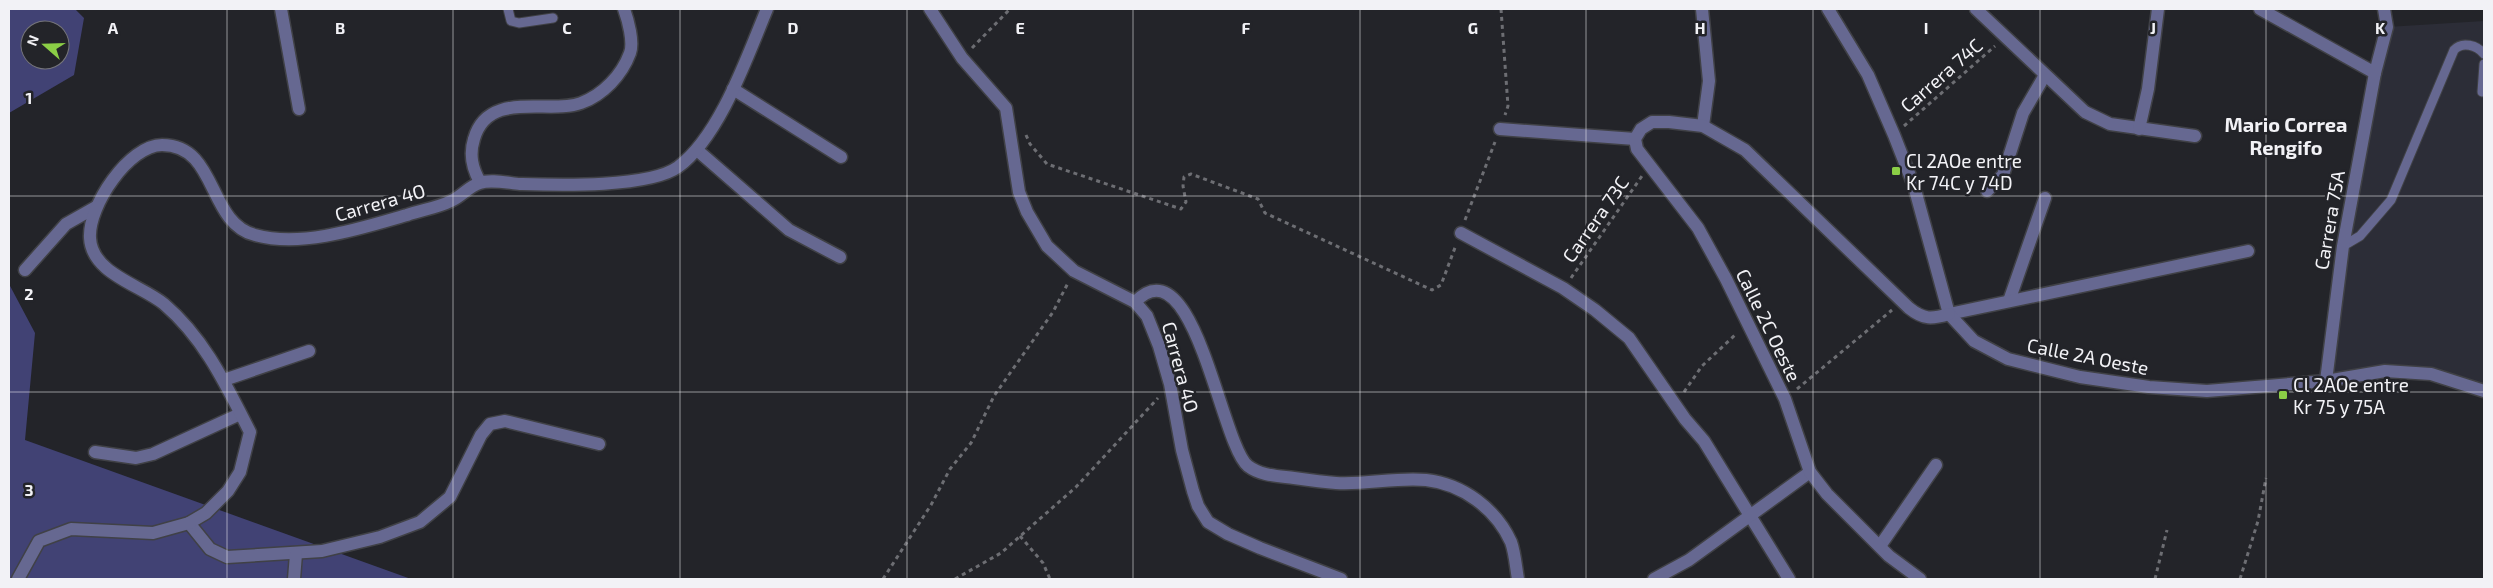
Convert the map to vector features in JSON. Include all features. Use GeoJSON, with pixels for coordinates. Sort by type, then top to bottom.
{"type":"FeatureCollection","features":[{"type":"Feature","properties":{"kind":"street"},"geometry":{"type":"LineString","coordinates":[[282,9],[299,109]]}},
{"type":"Feature","properties":{"kind":"street"},"geometry":{"type":"LineString","coordinates":[[624,9],[629,28],[631,52],[610,85],[598,95],[580,104],[508,107],[489,117],[476,131],[471,150],[474,170],[480,182],[579,186],[643,179],[675,170],[697,150],[733,89],[767,9]]}},
{"type":"Feature","properties":{"kind":"street"},"geometry":{"type":"LineString","coordinates":[[930,9],[962,58],[1006,108]]}},
{"type":"Feature","properties":{"kind":"street"},"geometry":{"type":"LineString","coordinates":[[1702,9],[1709,81],[1703,126]]}},
{"type":"Feature","properties":{"kind":"street","name":"Calle 2A Oeste"},"geometry":{"type":"LineString","coordinates":[[1828,9],[1868,75],[1894,134],[1914,186],[1949,314],[1974,341],[2008,359],[2080,377],[2149,388],[2207,392],[2326,381],[2385,371],[2432,374],[2484,391]]}},
{"type":"Feature","properties":{"kind":"street"},"geometry":{"type":"LineString","coordinates":[[1976,9],[2085,112],[2110,124],[2140,130],[2195,136]]}},
{"type":"Feature","properties":{"kind":"street"},"geometry":{"type":"LineString","coordinates":[[2140,130],[2148,89],[2158,9]]}},
{"type":"Feature","properties":{"kind":"street"},"geometry":{"type":"LineString","coordinates":[[2260,9],[2375,73]]}},
{"type":"Feature","properties":{"kind":"street","name":"Carrera 75A"},"geometry":{"type":"LineString","coordinates":[[2326,381],[2343,246],[2375,73],[2387,27],[2384,9]]}},
{"type":"Feature","properties":{"kind":"street"},"geometry":{"type":"LineString","coordinates":[[1987,191],[2003,175],[2023,114],[2044,75]]}},
{"type":"Feature","properties":{"kind":"street"},"geometry":{"type":"LineString","coordinates":[[733,89],[841,157]]}},
{"type":"Feature","properties":{"kind":"street","name":"Carrera 4O"},"geometry":{"type":"LineString","coordinates":[[1006,108],[1019,192],[1027,212],[1047,246],[1074,271],[1135,302],[1147,316],[1159,346],[1170,384],[1182,450],[1193,491],[1198,506],[1208,522],[1228,534],[1260,548],[1341,579]]}},
{"type":"Feature","properties":{"kind":"street"},"geometry":{"type":"LineString","coordinates":[[1500,129],[1635,139],[1641,128],[1652,122],[1703,126],[1745,150],[1902,301],[1920,316],[1930,319],[2248,250]]}},
{"type":"Feature","properties":{"kind":"street","name":"Calle 2C Oeste"},"geometry":{"type":"LineString","coordinates":[[1635,139],[1637,149],[1649,166],[1698,228],[1784,399],[1810,472],[1827,494],[1888,556],[1920,579]]}},
{"type":"Feature","properties":{"kind":"street","name":"Carrera 4O"},"geometry":{"type":"LineString","coordinates":[[18,579],[39,541],[71,530],[153,533],[189,523],[206,513],[228,491],[240,472],[250,432],[224,380],[196,336],[162,302],[106,268],[94,253],[90,238],[96,207],[132,158],[146,148],[158,145],[172,146],[191,153],[206,173],[222,206],[234,224],[251,235],[272,239],[341,235],[450,201],[480,182]]}},
{"type":"Feature","properties":{"kind":"street"},"geometry":{"type":"LineString","coordinates":[[697,150],[789,230],[840,257]]}},
{"type":"Feature","properties":{"kind":"street"},"geometry":{"type":"LineString","coordinates":[[2009,301],[2045,198]]}},
{"type":"Feature","properties":{"kind":"street"},"geometry":{"type":"LineString","coordinates":[[25,270],[66,224],[96,207]]}},
{"type":"Feature","properties":{"kind":"street"},"geometry":{"type":"LineString","coordinates":[[1461,233],[1563,288],[1595,310],[1628,338],[1704,442],[1789,579]]}},
{"type":"Feature","properties":{"kind":"street"},"geometry":{"type":"LineString","coordinates":[[1135,302],[1144,292],[1159,291],[1173,298],[1186,313],[1214,380],[1235,450],[1247,466],[1266,475],[1336,483],[1427,480],[1464,491],[1490,511],[1511,543],[1518,579]]}},
{"type":"Feature","properties":{"kind":"street"},"geometry":{"type":"LineString","coordinates":[[224,380],[309,351]]}},
{"type":"Feature","properties":{"kind":"street"},"geometry":{"type":"LineString","coordinates":[[95,452],[136,458],[153,454],[240,414]]}},
{"type":"Feature","properties":{"kind":"street"},"geometry":{"type":"LineString","coordinates":[[189,523],[210,549],[227,557],[322,551],[380,538],[420,522],[450,497],[481,435],[490,424],[505,421],[599,444]]}},
{"type":"Feature","properties":{"kind":"street"},"geometry":{"type":"LineString","coordinates":[[1880,546],[1936,465]]}},
{"type":"Feature","properties":{"kind":"street"},"geometry":{"type":"LineString","coordinates":[[1654,579],[1689,560],[1750,518],[1810,472]]}},
{"type":"Feature","properties":{"kind":"street"},"geometry":{"type":"LineString","coordinates":[[294,579],[296,554]]}},
{"type":"Feature","properties":{"kind":"lane"},"geometry":{"type":"LineString","coordinates":[[508,9],[511,22],[519,23],[553,18]]}},
{"type":"Feature","properties":{"kind":"lane"},"geometry":{"type":"LineString","coordinates":[[2343,246],[2360,236],[2391,200],[2454,50],[2458,46],[2465,44],[2481,50],[2484,54]]}},
{"type":"Feature","properties":{"kind":"lane"},"geometry":{"type":"LineString","coordinates":[[2482,92],[2484,64]]}},
{"type":"Feature","properties":{"kind":"path"},"geometry":{"type":"LineString","coordinates":[[962,58],[1010,9]]}},
{"type":"Feature","properties":{"kind":"path"},"geometry":{"type":"LineString","coordinates":[[1006,108],[1026,134],[1030,144],[1047,164],[1181,209],[1186,202],[1183,186],[1184,177],[1191,174],[1258,199],[1265,214],[1432,290],[1441,285],[1508,106],[1501,9]]}},
{"type":"Feature","properties":{"kind":"path","name":"Carrera 74C"},"geometry":{"type":"LineString","coordinates":[[1894,134],[2006,36]]}},
{"type":"Feature","properties":{"kind":"path","name":"Carrera 73C"},"geometry":{"type":"LineString","coordinates":[[1563,288],[1649,166]]}},
{"type":"Feature","properties":{"kind":"path"},"geometry":{"type":"LineString","coordinates":[[883,579],[931,505],[950,468],[971,443],[994,396],[1053,312],[1074,271]]}},
{"type":"Feature","properties":{"kind":"path"},"geometry":{"type":"LineString","coordinates":[[1784,399],[1902,301]]}},
{"type":"Feature","properties":{"kind":"path"},"geometry":{"type":"LineString","coordinates":[[1676,405],[1702,366],[1747,323]]}},
{"type":"Feature","properties":{"kind":"path"},"geometry":{"type":"LineString","coordinates":[[955,579],[1001,553],[1076,487],[1170,384]]}},
{"type":"Feature","properties":{"kind":"path"},"geometry":{"type":"LineString","coordinates":[[2240,579],[2258,521],[2266,478]]}},
{"type":"Feature","properties":{"kind":"path"},"geometry":{"type":"LineString","coordinates":[[2155,579],[2167,530]]}},
{"type":"Feature","properties":{"kind":"path"},"geometry":{"type":"LineString","coordinates":[[1020,536],[1043,562],[1050,579]]}},
{"type":"Feature","properties":{"kind":"shaded area"},"geometry":{"type":"Polygon","coordinates":[[[9,9],[75,9],[84,18],[74,75],[9,113],[9,9]]]}},
{"type":"Feature","properties":{"kind":"shaded area"},"geometry":{"type":"Polygon","coordinates":[[[2484,21],[2484,391],[2431,374],[2326,381],[2387,27],[2484,21]]]}},
{"type":"Feature","properties":{"kind":"shaded area"},"geometry":{"type":"Polygon","coordinates":[[[9,284],[35,333],[25,440],[411,579],[9,579],[9,284]]]}},
{"type":"Feature","properties":{"kind":"place","name":"Cl 2AOe entre Kr 74C y 74D"},"geometry":{"type":"Point","coordinates":[1896,171]}},
{"type":"Feature","properties":{"kind":"place","name":"Cl 2AOe entre Kr 75 y 75A"},"geometry":{"type":"Point","coordinates":[2283,395]}},
{"type":"Feature","properties":{"kind":"district","name":"Mario Correa Rengifo"},"geometry":{"type":"Point","coordinates":[2286,136]}}]}
